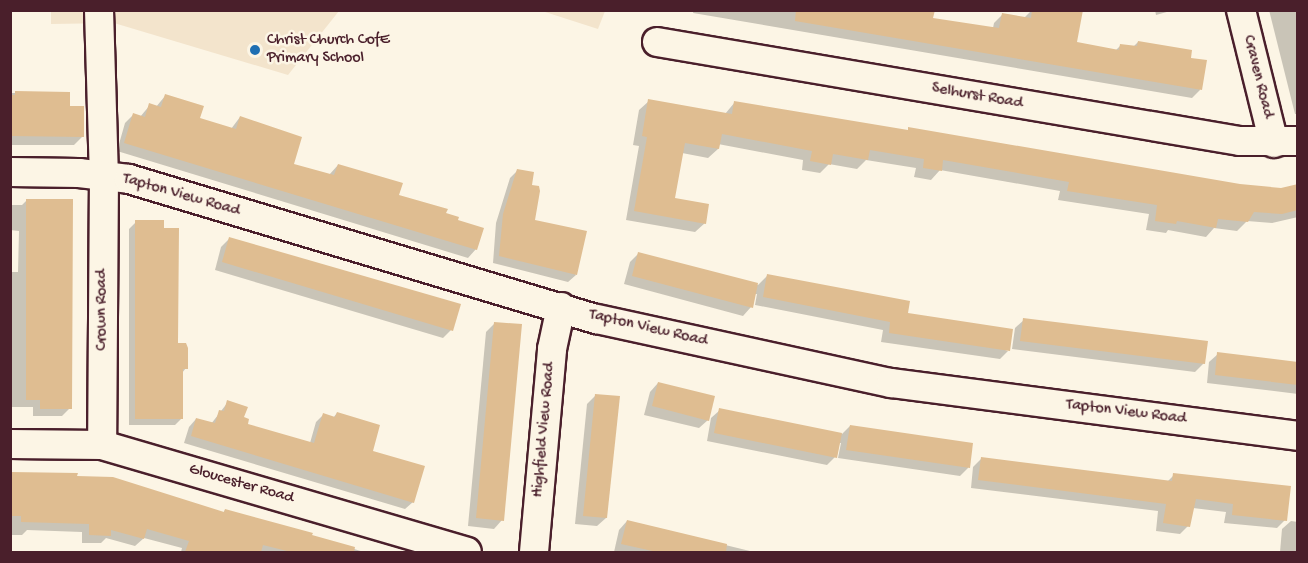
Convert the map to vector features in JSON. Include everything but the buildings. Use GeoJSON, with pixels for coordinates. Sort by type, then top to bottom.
{"type":"FeatureCollection","features":[{"type":"Feature","properties":{"kind":"street","name":"Crown Road"},"geometry":{"type":"LineString","coordinates":[[99,10],[104,175],[102,445]]}},
{"type":"Feature","properties":{"kind":"street","name":"Craven Road"},"geometry":{"type":"LineString","coordinates":[[1241,10],[1286,142]]}},
{"type":"Feature","properties":{"kind":"street","name":"Selhurst Road"},"geometry":{"type":"LineString","coordinates":[[657,42],[1240,141],[1286,142]]}},
{"type":"Feature","properties":{"kind":"street","name":"Tapton View Road"},"geometry":{"type":"LineString","coordinates":[[10,172],[104,175],[129,179],[561,307],[597,320],[891,383],[1298,436]]}},
{"type":"Feature","properties":{"kind":"street","name":"Highfield View Road"},"geometry":{"type":"LineString","coordinates":[[534,552],[552,349],[561,307]]}},
{"type":"Feature","properties":{"kind":"street","name":"Gloucester Road"},"geometry":{"type":"LineString","coordinates":[[10,444],[102,445],[467,552]]}},
{"type":"Feature","properties":{"kind":"shaded area","name":"Christ Church CofE Primary School"},"geometry":{"type":"Polygon","coordinates":[[[51,11],[339,11],[288,75],[114,23],[51,24],[51,11]]]}},
{"type":"Feature","properties":{"kind":"shaded area"},"geometry":{"type":"Polygon","coordinates":[[[542,11],[605,11],[598,29],[542,11]]]}},
{"type":"Feature","properties":{"kind":"place","name":"Christ Church CofE Primary School"},"geometry":{"type":"Point","coordinates":[255,50]}}]}
